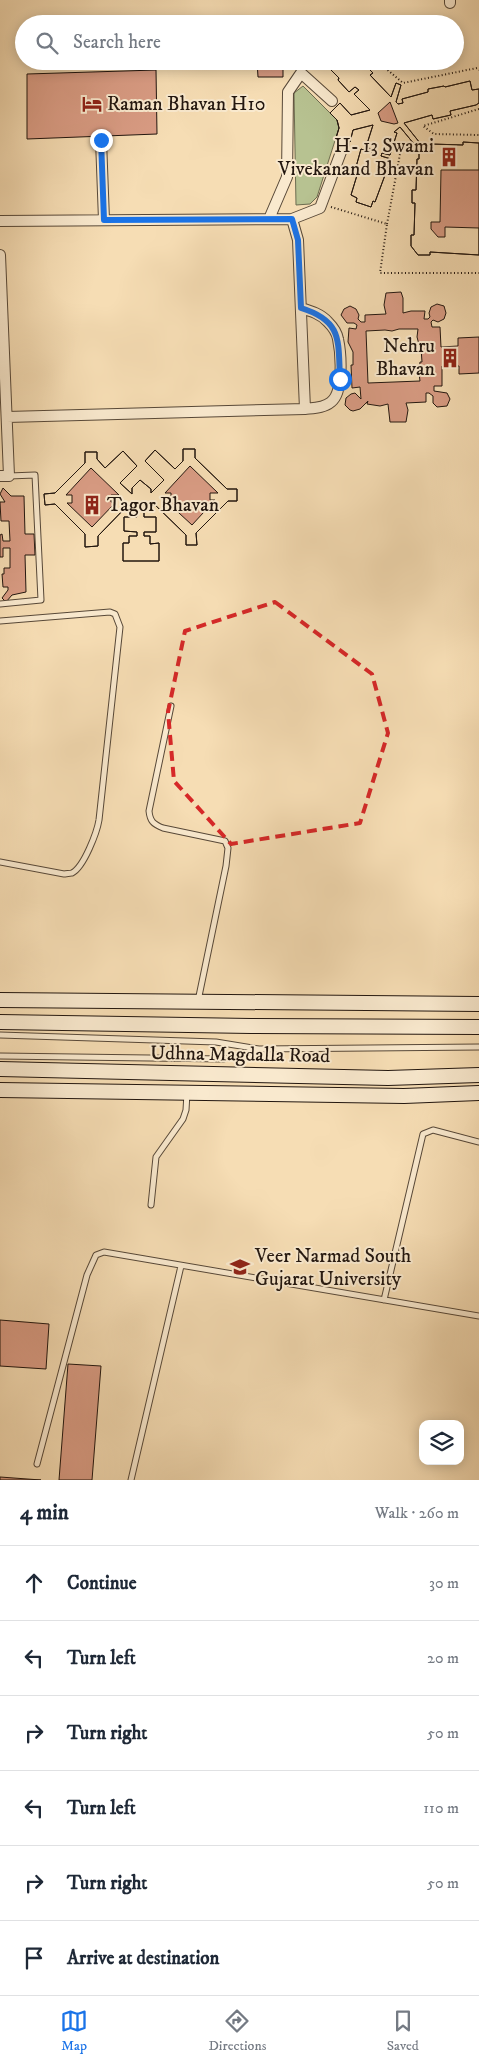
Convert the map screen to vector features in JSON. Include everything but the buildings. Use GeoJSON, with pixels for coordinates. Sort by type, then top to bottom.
{"type":"FeatureCollection","features":[{"type":"Feature","properties":{"kind":"main road"},"geometry":{"type":"LineString","coordinates":[[0,1000],[479,1004]]}},
{"type":"Feature","properties":{"kind":"main road"},"geometry":{"type":"LineString","coordinates":[[318,1026],[338,1003]]}},
{"type":"Feature","properties":{"kind":"main road","name":"Udhna Magdalla Road"},"geometry":{"type":"LineString","coordinates":[[0,1022],[479,1027]]}},
{"type":"Feature","properties":{"kind":"main road","name":"Udhna Magdalla Road"},"geometry":{"type":"LineString","coordinates":[[0,1069],[388,1078],[479,1075]]}},
{"type":"Feature","properties":{"kind":"main road"},"geometry":{"type":"LineString","coordinates":[[0,1090],[404,1096],[479,1093]]}},
{"type":"Feature","properties":{"kind":"street"},"geometry":{"type":"LineString","coordinates":[[269,219],[287,178],[288,92],[301,73],[332,102]]}},
{"type":"Feature","properties":{"kind":"street"},"geometry":{"type":"LineString","coordinates":[[101,140],[104,220]]}},
{"type":"Feature","properties":{"kind":"street"},"geometry":{"type":"LineString","coordinates":[[0,221],[292,219],[320,208],[344,144]]}},
{"type":"Feature","properties":{"kind":"street"},"geometry":{"type":"LineString","coordinates":[[292,219],[298,240],[305,409]]}},
{"type":"Feature","properties":{"kind":"street"},"geometry":{"type":"LineString","coordinates":[[0,255],[7,417],[5,476]]}},
{"type":"Feature","properties":{"kind":"street"},"geometry":{"type":"LineString","coordinates":[[7,417],[305,409],[326,406],[333,401],[338,392],[340,379],[338,337],[321,316],[301,308]]}},
{"type":"Feature","properties":{"kind":"lane"},"geometry":{"type":"LineString","coordinates":[[0,604],[41,600],[35,475],[5,476]]}},
{"type":"Feature","properties":{"kind":"lane"},"geometry":{"type":"LineString","coordinates":[[0,621],[110,612],[116,614],[120,627],[99,820],[94,838],[78,868],[72,873],[64,874],[0,862]]}},
{"type":"Feature","properties":{"kind":"lane"},"geometry":{"type":"LineString","coordinates":[[171,706],[149,811],[150,819],[155,825],[163,828],[225,842],[228,848],[226,866],[198,1001]]}},
{"type":"Feature","properties":{"kind":"lane"},"geometry":{"type":"LineString","coordinates":[[0,1035],[216,1042],[259,1049],[479,1047]]}},
{"type":"Feature","properties":{"kind":"lane"},"geometry":{"type":"LineString","coordinates":[[0,1056],[224,1059],[259,1049]]}},
{"type":"Feature","properties":{"kind":"lane"},"geometry":{"type":"LineString","coordinates":[[151,1205],[156,1157],[183,1119],[186,1110],[187,1092]]}},
{"type":"Feature","properties":{"kind":"lane"},"geometry":{"type":"LineString","coordinates":[[384,1300],[423,1134],[433,1130],[479,1142]]}},
{"type":"Feature","properties":{"kind":"lane"},"geometry":{"type":"LineString","coordinates":[[37,1464],[87,1275],[96,1255],[104,1252],[479,1316]]}},
{"type":"Feature","properties":{"kind":"lane"},"geometry":{"type":"LineString","coordinates":[[131,1480],[181,1266]]}},
{"type":"Feature","properties":{"kind":"path"},"geometry":{"type":"LineString","coordinates":[[387,70],[403,84],[477,68],[479,70]]}},
{"type":"Feature","properties":{"kind":"path"},"geometry":{"type":"LineString","coordinates":[[479,109],[423,126],[434,134],[479,135]]}},
{"type":"Feature","properties":{"kind":"path"},"geometry":{"type":"LineString","coordinates":[[400,154],[380,273],[479,273]]}},
{"type":"Feature","properties":{"kind":"path"},"geometry":{"type":"LineString","coordinates":[[321,205],[387,224]]}},
{"type":"Feature","properties":{"kind":"highlighted area"},"geometry":{"type":"Polygon","coordinates":[[[275,602],[372,674],[388,733],[360,823],[231,844],[174,781],[168,712],[185,631],[275,602]]]}},
{"type":"Feature","properties":{"kind":"green space"},"geometry":{"type":"Polygon","coordinates":[[[303,86],[337,120],[339,128],[317,197],[310,204],[296,205],[294,93],[303,86]]]}},
{"type":"Feature","properties":{"kind":"place","name":"Raman Bhavan H10"},"geometry":{"type":"Point","coordinates":[92,104]}},
{"type":"Feature","properties":{"kind":"place","name":"H- 13 Swami Vivekanand Bhavan"},"geometry":{"type":"Point","coordinates":[449,157]}},
{"type":"Feature","properties":{"kind":"place","name":"Nehru Bhavan"},"geometry":{"type":"Point","coordinates":[450,358]}},
{"type":"Feature","properties":{"kind":"place","name":"Tagor Bhavan"},"geometry":{"type":"Point","coordinates":[92,505]}},
{"type":"Feature","properties":{"kind":"place","name":"Veer Narmad South Gujarat University"},"geometry":{"type":"Point","coordinates":[240,1267]}},
{"type":"Feature","properties":{"kind":"route"},"geometry":{"type":"LineString","coordinates":[[101,140],[104,220],[292,219],[298,240],[301,308],[315,312],[328,321],[338,337],[340,379]]}}]}
